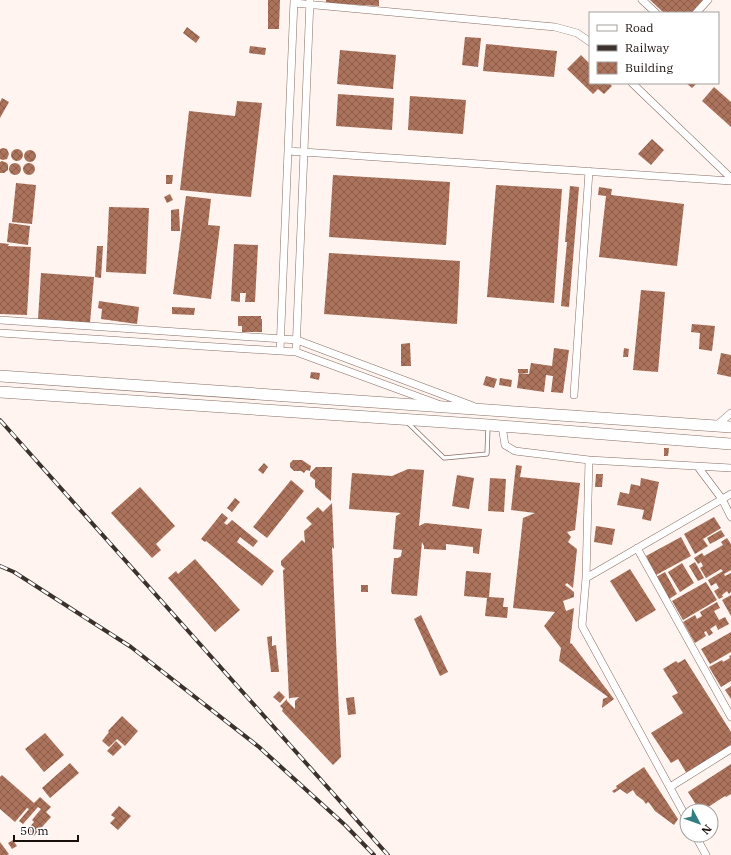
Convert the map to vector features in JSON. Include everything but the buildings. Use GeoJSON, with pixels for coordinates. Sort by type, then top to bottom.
{"type":"FeatureCollection","features":[{"type":"Feature","properties":{"kind":"highway"},"geometry":{"type":"LineString","coordinates":[[0,376],[731,427]]}},
{"type":"Feature","properties":{"kind":"highway"},"geometry":{"type":"LineString","coordinates":[[0,392],[489,425],[731,444]]}},
{"type":"Feature","properties":{"kind":"street"},"geometry":{"type":"LineString","coordinates":[[642,0],[655,12]]}},
{"type":"Feature","properties":{"kind":"street"},"geometry":{"type":"LineString","coordinates":[[697,12],[708,0]]}},
{"type":"Feature","properties":{"kind":"street"},"geometry":{"type":"LineString","coordinates":[[280,351],[294,2],[310,2],[555,27],[578,33],[589,41]]}},
{"type":"Feature","properties":{"kind":"street"},"geometry":{"type":"LineString","coordinates":[[296,352],[310,2]]}},
{"type":"Feature","properties":{"kind":"street"},"geometry":{"type":"LineString","coordinates":[[633,84],[731,178]]}},
{"type":"Feature","properties":{"kind":"street"},"geometry":{"type":"LineString","coordinates":[[288,152],[731,181]]}},
{"type":"Feature","properties":{"kind":"street"},"geometry":{"type":"LineString","coordinates":[[574,395],[589,171]]}},
{"type":"Feature","properties":{"kind":"street"},"geometry":{"type":"LineString","coordinates":[[0,320],[297,340],[481,409]]}},
{"type":"Feature","properties":{"kind":"street"},"geometry":{"type":"LineString","coordinates":[[0,333],[296,352],[448,407]]}},
{"type":"Feature","properties":{"kind":"street"},"geometry":{"type":"LineString","coordinates":[[716,426],[731,413]]}},
{"type":"Feature","properties":{"kind":"street"},"geometry":{"type":"LineString","coordinates":[[502,426],[505,445],[515,451],[589,460],[731,468]]}},
{"type":"Feature","properties":{"kind":"street"},"geometry":{"type":"LineString","coordinates":[[589,460],[586,578],[582,626],[679,804]]}},
{"type":"Feature","properties":{"kind":"street"},"geometry":{"type":"LineString","coordinates":[[698,467],[722,499],[731,517]]}},
{"type":"Feature","properties":{"kind":"street"},"geometry":{"type":"LineString","coordinates":[[586,578],[731,494]]}},
{"type":"Feature","properties":{"kind":"street"},"geometry":{"type":"LineString","coordinates":[[637,548],[731,717]]}},
{"type":"Feature","properties":{"kind":"street"},"geometry":{"type":"LineString","coordinates":[[670,787],[731,749]]}},
{"type":"Feature","properties":{"kind":"street"},"geometry":{"type":"LineString","coordinates":[[699,843],[706,855]]}},
{"type":"Feature","properties":{"kind":"lane"},"geometry":{"type":"LineString","coordinates":[[404,419],[444,458],[487,454],[489,425]]}},
{"type":"Feature","properties":{"kind":"railway"},"geometry":{"type":"LineString","coordinates":[[0,420],[388,855]]}},
{"type":"Feature","properties":{"kind":"railway"},"geometry":{"type":"LineString","coordinates":[[0,566],[14,572],[131,647],[259,747],[345,825],[374,855]]}}]}
